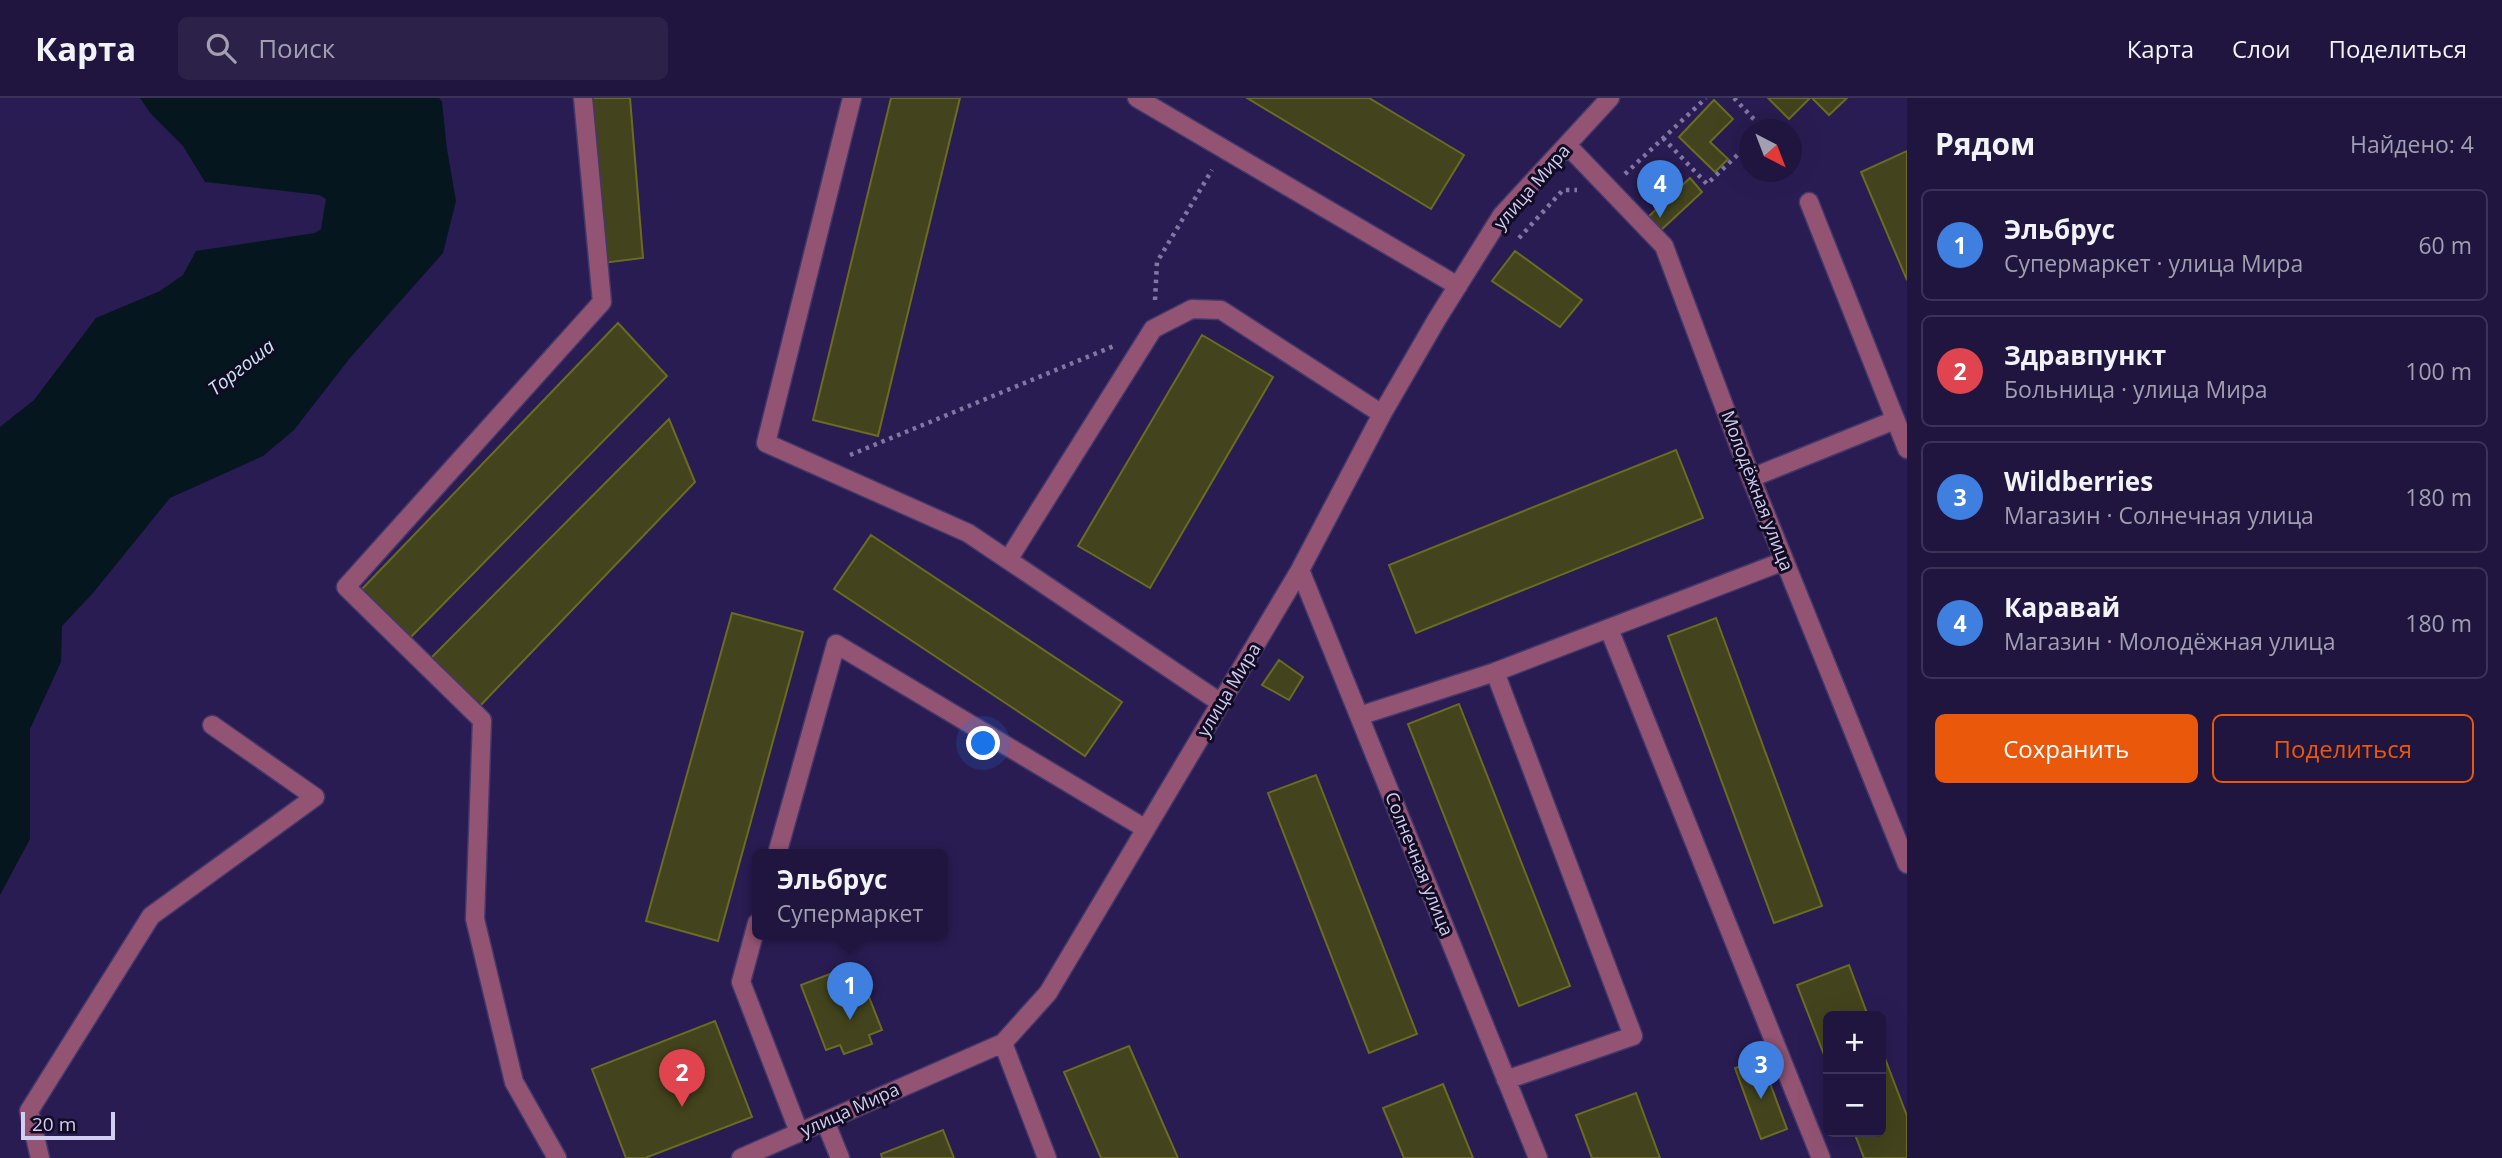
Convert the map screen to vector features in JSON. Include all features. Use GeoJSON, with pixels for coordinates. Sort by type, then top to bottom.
{"type":"FeatureCollection","features":[{"type":"Feature","properties":{"kind":"street"},"geometry":{"type":"LineString","coordinates":[[557,1158],[514,1082],[475,919],[482,720],[346,587],[602,302],[583,98]]}},
{"type":"Feature","properties":{"kind":"street"},"geometry":{"type":"LineString","coordinates":[[852,98],[766,443],[968,533],[1221,704]]}},
{"type":"Feature","properties":{"kind":"street"},"geometry":{"type":"LineString","coordinates":[[1137,98],[1458,286]]}},
{"type":"Feature","properties":{"kind":"street","name":"улица Мира"},"geometry":{"type":"LineString","coordinates":[[741,1158],[1003,1043],[1048,993],[1300,570],[1382,414],[1502,215],[1610,98]]}},
{"type":"Feature","properties":{"kind":"street","name":"Молодёжная улица"},"geometry":{"type":"LineString","coordinates":[[1568,146],[1664,246],[1751,478],[1907,864]]}},
{"type":"Feature","properties":{"kind":"street"},"geometry":{"type":"LineString","coordinates":[[1810,202],[1907,449]]}},
{"type":"Feature","properties":{"kind":"street"},"geometry":{"type":"LineString","coordinates":[[1008,560],[1153,329],[1192,309],[1221,310],[1382,414]]}},
{"type":"Feature","properties":{"kind":"street"},"geometry":{"type":"LineString","coordinates":[[1751,478],[1895,420]]}},
{"type":"Feature","properties":{"kind":"street"},"geometry":{"type":"LineString","coordinates":[[1359,716],[1496,672],[1784,561]]}},
{"type":"Feature","properties":{"kind":"street","name":"Солнечная улица"},"geometry":{"type":"LineString","coordinates":[[1300,570],[1538,1158]]}},
{"type":"Feature","properties":{"kind":"street"},"geometry":{"type":"LineString","coordinates":[[1609,629],[1821,1158]]}},
{"type":"Feature","properties":{"kind":"street"},"geometry":{"type":"LineString","coordinates":[[778,849],[836,644],[1146,829]]}},
{"type":"Feature","properties":{"kind":"street"},"geometry":{"type":"LineString","coordinates":[[1496,672],[1633,1036],[1506,1080]]}},
{"type":"Feature","properties":{"kind":"street"},"geometry":{"type":"LineString","coordinates":[[40,1158],[29,1111],[151,916],[315,797],[212,725]]}},
{"type":"Feature","properties":{"kind":"street"},"geometry":{"type":"LineString","coordinates":[[752,940],[741,982],[799,1132]]}},
{"type":"Feature","properties":{"kind":"street"},"geometry":{"type":"LineString","coordinates":[[1003,1043],[1047,1158]]}},
{"type":"Feature","properties":{"kind":"street"},"geometry":{"type":"LineString","coordinates":[[825,1121],[841,1158]]}},
{"type":"Feature","properties":{"kind":"path"},"geometry":{"type":"LineString","coordinates":[[1511,247],[1563,190],[1609,189],[1706,98]]}},
{"type":"Feature","properties":{"kind":"path"},"geometry":{"type":"LineString","coordinates":[[1734,98],[1754,119]]}},
{"type":"Feature","properties":{"kind":"path"},"geometry":{"type":"LineString","coordinates":[[1663,138],[1707,184],[1739,153]]}},
{"type":"Feature","properties":{"kind":"path"},"geometry":{"type":"LineString","coordinates":[[1153,329],[1157,262],[1224,149]]}},
{"type":"Feature","properties":{"kind":"path"},"geometry":{"type":"LineString","coordinates":[[821,467],[1115,345]]}},
{"type":"Feature","properties":{"kind":"water","name":"Торгоша"},"geometry":{"type":"Polygon","coordinates":[[[140,98],[439,98],[442,102],[456,201],[443,253],[350,358],[294,430],[263,456],[170,498],[93,593],[62,626],[61,662],[30,729],[30,839],[0,895],[0,427],[34,400],[96,318],[160,291],[183,275],[196,251],[315,233],[321,229],[326,199],[319,195],[205,182],[183,146],[151,114],[140,98]]]}},
{"type":"Feature","properties":{"kind":"building"},"geometry":{"type":"Polygon","coordinates":[[[589,98],[630,98],[643,258],[603,263],[589,98]]]}},
{"type":"Feature","properties":{"kind":"building"},"geometry":{"type":"Polygon","coordinates":[[[891,98],[960,98],[878,436],[813,420],[891,98]]]}},
{"type":"Feature","properties":{"kind":"building"},"geometry":{"type":"Polygon","coordinates":[[[1247,98],[1369,98],[1464,155],[1431,209],[1247,98]]]}},
{"type":"Feature","properties":{"kind":"building"},"geometry":{"type":"Polygon","coordinates":[[[1768,98],[1810,98],[1789,119],[1768,98]]]}},
{"type":"Feature","properties":{"kind":"building"},"geometry":{"type":"Polygon","coordinates":[[[1812,98],[1847,98],[1829,115],[1812,98]]]}},
{"type":"Feature","properties":{"kind":"building"},"geometry":{"type":"Polygon","coordinates":[[[1714,100],[1733,119],[1710,142],[1728,159],[1715,172],[1679,137],[1714,100]]]}},
{"type":"Feature","properties":{"kind":"building"},"geometry":{"type":"Polygon","coordinates":[[[1907,151],[1907,280],[1861,172],[1907,151]]]}},
{"type":"Feature","properties":{"kind":"building"},"geometry":{"type":"Polygon","coordinates":[[[1690,178],[1702,192],[1661,230],[1648,217],[1690,178]]]}},
{"type":"Feature","properties":{"kind":"building"},"geometry":{"type":"Polygon","coordinates":[[[1515,251],[1582,300],[1560,327],[1492,281],[1515,251]]]}},
{"type":"Feature","properties":{"kind":"building"},"geometry":{"type":"Polygon","coordinates":[[[618,323],[667,376],[409,639],[361,590],[618,323]]]}},
{"type":"Feature","properties":{"kind":"building"},"geometry":{"type":"Polygon","coordinates":[[[1202,335],[1273,377],[1150,588],[1078,546],[1202,335]]]}},
{"type":"Feature","properties":{"kind":"building"},"geometry":{"type":"Polygon","coordinates":[[[669,419],[695,482],[476,710],[426,663],[669,419]]]}},
{"type":"Feature","properties":{"kind":"building"},"geometry":{"type":"Polygon","coordinates":[[[1676,450],[1703,518],[1416,633],[1389,565],[1676,450]]]}},
{"type":"Feature","properties":{"kind":"building"},"geometry":{"type":"Polygon","coordinates":[[[871,535],[1122,702],[1085,756],[834,589],[871,535]]]}},
{"type":"Feature","properties":{"kind":"building"},"geometry":{"type":"Polygon","coordinates":[[[732,613],[803,632],[718,941],[646,921],[732,613]]]}},
{"type":"Feature","properties":{"kind":"building"},"geometry":{"type":"Polygon","coordinates":[[[1716,618],[1822,906],[1774,923],[1668,636],[1716,618]]]}},
{"type":"Feature","properties":{"kind":"building"},"geometry":{"type":"Polygon","coordinates":[[[1279,660],[1303,677],[1289,700],[1262,685],[1279,660]]]}},
{"type":"Feature","properties":{"kind":"building"},"geometry":{"type":"Polygon","coordinates":[[[1459,704],[1570,986],[1519,1006],[1408,724],[1459,704]]]}},
{"type":"Feature","properties":{"kind":"building"},"geometry":{"type":"Polygon","coordinates":[[[1316,775],[1417,1034],[1369,1053],[1268,793],[1316,775]]]}},
{"type":"Feature","properties":{"kind":"building"},"geometry":{"type":"Polygon","coordinates":[[[856,964],[882,1030],[869,1035],[872,1044],[844,1054],[840,1045],[826,1050],[801,985],[856,964]]]}},
{"type":"Feature","properties":{"kind":"building"},"geometry":{"type":"Polygon","coordinates":[[[1849,965],[1866,1011],[1823,1011],[1823,1052],[1797,985],[1849,965]]]}},
{"type":"Feature","properties":{"kind":"building"},"geometry":{"type":"Polygon","coordinates":[[[715,1021],[752,1117],[645,1158],[626,1158],[592,1069],[715,1021]]]}},
{"type":"Feature","properties":{"kind":"building"},"geometry":{"type":"Polygon","coordinates":[[[1129,1046],[1178,1158],[1101,1158],[1064,1072],[1129,1046]]]}},
{"type":"Feature","properties":{"kind":"building"},"geometry":{"type":"Polygon","coordinates":[[[1761,1059],[1787,1129],[1761,1139],[1735,1068],[1761,1059]]]}},
{"type":"Feature","properties":{"kind":"building"},"geometry":{"type":"Polygon","coordinates":[[[1886,1061],[1907,1116],[1907,1158],[1864,1158],[1856,1137],[1886,1137],[1886,1061]]]}},
{"type":"Feature","properties":{"kind":"building"},"geometry":{"type":"Polygon","coordinates":[[[1443,1084],[1473,1158],[1404,1158],[1383,1108],[1443,1084]]]}},
{"type":"Feature","properties":{"kind":"building"},"geometry":{"type":"Polygon","coordinates":[[[1636,1093],[1660,1158],[1592,1158],[1576,1115],[1636,1093]]]}},
{"type":"Feature","properties":{"kind":"building"},"geometry":{"type":"Polygon","coordinates":[[[943,1130],[954,1158],[882,1158],[881,1154],[943,1130]]]}},
{"type":"Feature","properties":{"kind":"place","name":"Каравай"},"geometry":{"type":"Point","coordinates":[1660,218]}},
{"type":"Feature","properties":{"kind":"place","name":"Эльбрус"},"geometry":{"type":"Point","coordinates":[850,1020]}},
{"type":"Feature","properties":{"kind":"place","name":"Wildberries"},"geometry":{"type":"Point","coordinates":[1761,1099]}},
{"type":"Feature","properties":{"kind":"place","name":"Здравпункт"},"geometry":{"type":"Point","coordinates":[682,1107]}}]}
